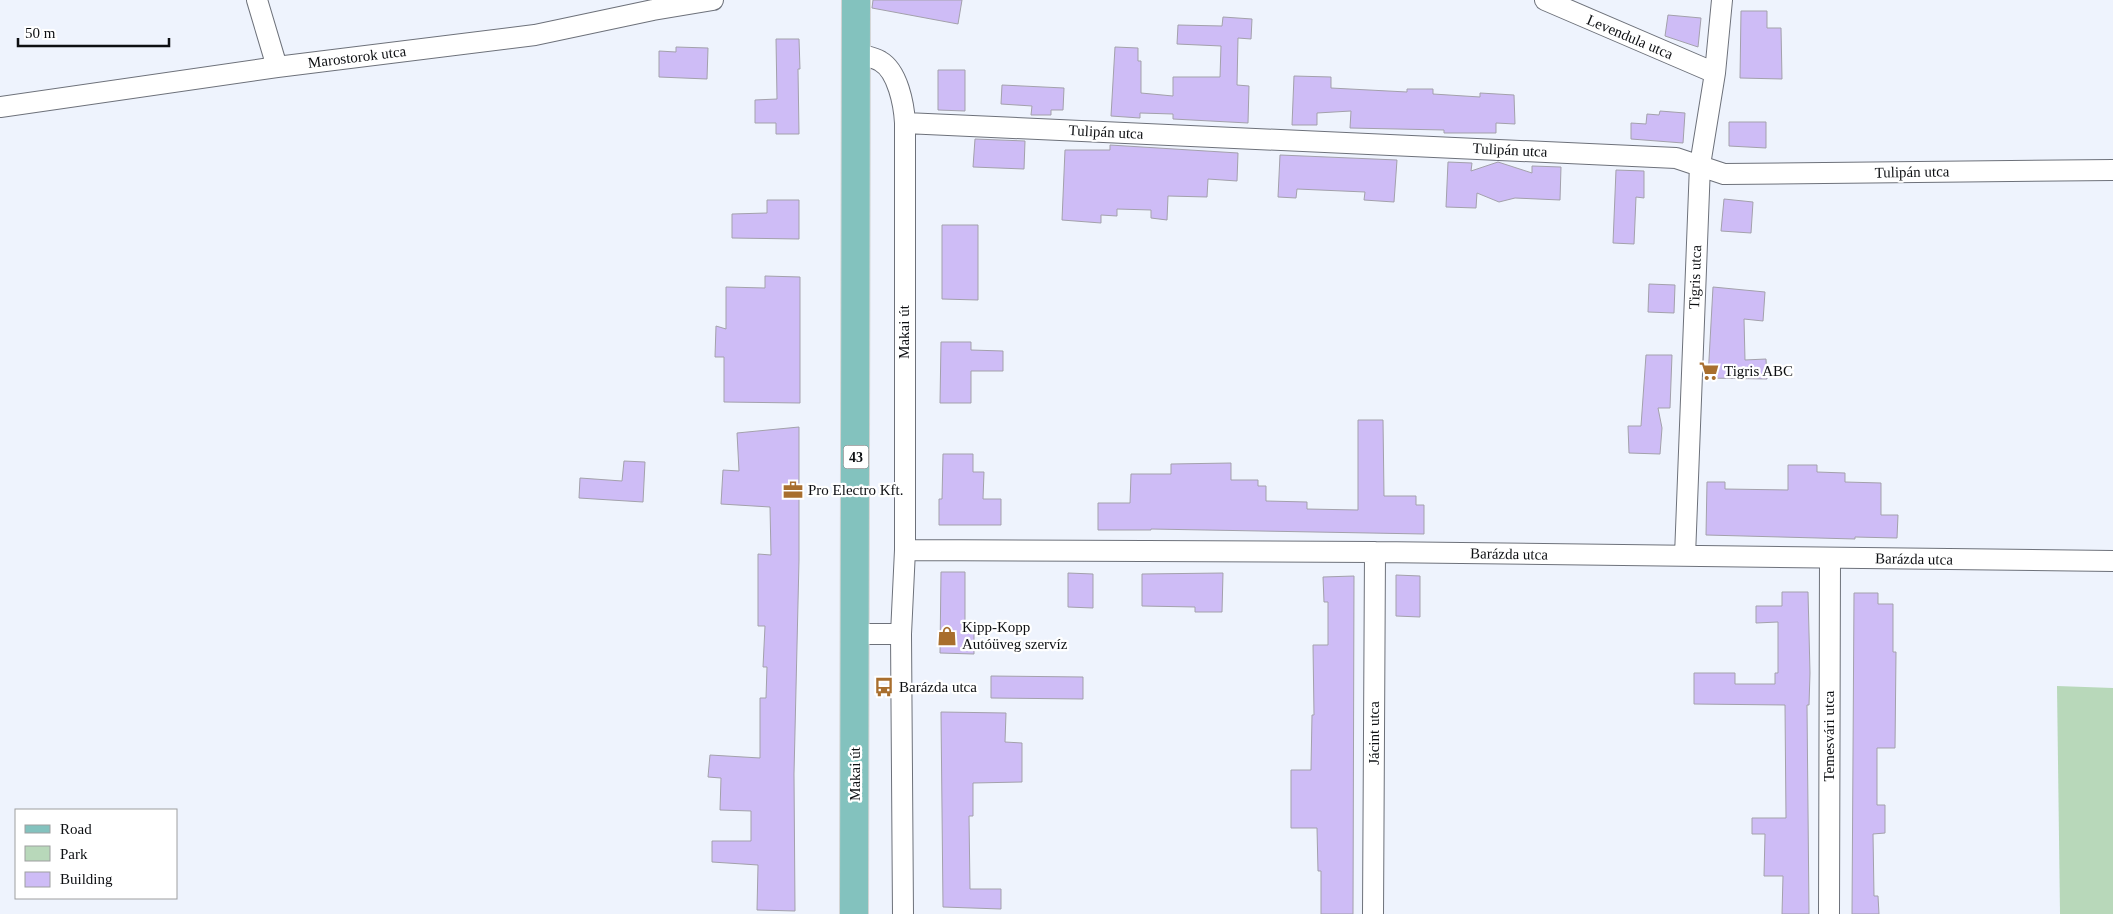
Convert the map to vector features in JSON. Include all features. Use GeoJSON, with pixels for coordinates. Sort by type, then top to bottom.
{"type":"FeatureCollection","features":[{"type":"Feature","properties":{"kind":"main road","name":"Makai út"},"geometry":{"type":"LineString","coordinates":[[854,914],[856,0]]}},
{"type":"Feature","properties":{"kind":"street"},"geometry":{"type":"LineString","coordinates":[[256,0],[278,67]]}},
{"type":"Feature","properties":{"kind":"street","name":"Marostorok utca"},"geometry":{"type":"LineString","coordinates":[[0,107],[278,67],[535,35],[653,10],[713,0]]}},
{"type":"Feature","properties":{"kind":"street","name":"Levendula utca"},"geometry":{"type":"LineString","coordinates":[[1545,0],[1715,73]]}},
{"type":"Feature","properties":{"kind":"street","name":"Tigris utca"},"geometry":{"type":"LineString","coordinates":[[1685,556],[1700,165],[1715,73],[1722,0]]}},
{"type":"Feature","properties":{"kind":"street","name":"Makai út"},"geometry":{"type":"LineString","coordinates":[[857,54],[881,61],[890,71],[904,105],[905,123],[905,550],[901,634],[903,914]]}},
{"type":"Feature","properties":{"kind":"street","name":"Tulipán utca"},"geometry":{"type":"LineString","coordinates":[[905,123],[1676,158],[1724,174],[2113,170]]}},
{"type":"Feature","properties":{"kind":"street","name":"Barázda utca"},"geometry":{"type":"LineString","coordinates":[[905,550],[1375,552],[2113,562]]}},
{"type":"Feature","properties":{"kind":"street","name":"Jácint utca"},"geometry":{"type":"LineString","coordinates":[[1373,914],[1375,552]]}},
{"type":"Feature","properties":{"kind":"street","name":"Temesvári utca"},"geometry":{"type":"LineString","coordinates":[[1829,914],[1830,558]]}},
{"type":"Feature","properties":{"kind":"street"},"geometry":{"type":"LineString","coordinates":[[856,634],[901,634]]}},
{"type":"Feature","properties":{"kind":"green space"},"geometry":{"type":"Polygon","coordinates":[[[2057,686],[2113,688],[2113,914],[2060,914],[2057,686]]]}},
{"type":"Feature","properties":{"kind":"building"},"geometry":{"type":"Polygon","coordinates":[[[873,0],[962,0],[958,24],[872,8],[873,0]]]}},
{"type":"Feature","properties":{"kind":"building"},"geometry":{"type":"Polygon","coordinates":[[[1741,11],[1767,11],[1767,28],[1781,28],[1782,79],[1740,78],[1741,11]]]}},
{"type":"Feature","properties":{"kind":"building"},"geometry":{"type":"Polygon","coordinates":[[[1668,15],[1701,18],[1698,47],[1665,36],[1668,15]]]}},
{"type":"Feature","properties":{"kind":"building"},"geometry":{"type":"Polygon","coordinates":[[[1223,17],[1252,19],[1251,39],[1238,38],[1237,85],[1249,86],[1248,123],[1173,119],[1173,114],[1140,113],[1140,118],[1111,116],[1115,47],[1138,48],[1138,61],[1141,61],[1141,93],[1173,96],[1173,77],[1220,77],[1221,46],[1177,44],[1178,25],[1222,26],[1223,17]]]}},
{"type":"Feature","properties":{"kind":"building"},"geometry":{"type":"Polygon","coordinates":[[[776,39],[799,39],[799,134],[776,134],[776,123],[755,123],[755,100],[777,99],[776,39]]]}},
{"type":"Feature","properties":{"kind":"building"},"geometry":{"type":"Polygon","coordinates":[[[676,47],[708,48],[707,79],[659,77],[659,51],[676,52],[676,47]]]}},
{"type":"Feature","properties":{"kind":"building"},"geometry":{"type":"Polygon","coordinates":[[[938,70],[965,70],[965,111],[938,110],[938,70]]]}},
{"type":"Feature","properties":{"kind":"building"},"geometry":{"type":"Polygon","coordinates":[[[1294,76],[1331,77],[1331,88],[1407,92],[1407,89],[1433,89],[1433,94],[1480,97],[1480,93],[1514,95],[1515,124],[1496,123],[1496,133],[1444,133],[1444,130],[1350,128],[1351,111],[1317,113],[1317,125],[1292,125],[1294,76]]]}},
{"type":"Feature","properties":{"kind":"building"},"geometry":{"type":"Polygon","coordinates":[[[1002,85],[1064,88],[1063,110],[1051,110],[1051,115],[1031,115],[1032,106],[1001,104],[1002,85]]]}},
{"type":"Feature","properties":{"kind":"building"},"geometry":{"type":"Polygon","coordinates":[[[1660,111],[1685,113],[1683,143],[1631,139],[1631,123],[1646,124],[1647,114],[1659,115],[1660,111]]]}},
{"type":"Feature","properties":{"kind":"building"},"geometry":{"type":"Polygon","coordinates":[[[1729,122],[1766,122],[1766,148],[1729,146],[1729,122]]]}},
{"type":"Feature","properties":{"kind":"building"},"geometry":{"type":"Polygon","coordinates":[[[975,139],[1025,141],[1024,169],[973,167],[975,139]]]}},
{"type":"Feature","properties":{"kind":"building"},"geometry":{"type":"Polygon","coordinates":[[[1110,145],[1238,153],[1237,181],[1208,179],[1207,197],[1168,196],[1167,220],[1151,218],[1151,210],[1117,209],[1117,216],[1101,215],[1101,223],[1062,220],[1065,150],[1110,150],[1110,145]]]}},
{"type":"Feature","properties":{"kind":"building"},"geometry":{"type":"Polygon","coordinates":[[[1280,155],[1397,160],[1394,202],[1364,200],[1365,192],[1297,189],[1296,198],[1278,197],[1280,155]]]}},
{"type":"Feature","properties":{"kind":"building"},"geometry":{"type":"Polygon","coordinates":[[[1448,162],[1472,163],[1471,171],[1498,162],[1532,173],[1532,166],[1561,167],[1560,200],[1515,198],[1499,202],[1477,193],[1476,208],[1446,207],[1448,162]]]}},
{"type":"Feature","properties":{"kind":"building"},"geometry":{"type":"Polygon","coordinates":[[[1616,170],[1644,171],[1644,198],[1636,197],[1634,244],[1613,243],[1616,170]]]}},
{"type":"Feature","properties":{"kind":"building"},"geometry":{"type":"Polygon","coordinates":[[[1724,199],[1753,202],[1751,233],[1721,231],[1724,199]]]}},
{"type":"Feature","properties":{"kind":"building"},"geometry":{"type":"Polygon","coordinates":[[[767,200],[799,200],[799,239],[732,238],[732,214],[767,213],[767,200]]]}},
{"type":"Feature","properties":{"kind":"building"},"geometry":{"type":"Polygon","coordinates":[[[942,225],[978,225],[978,300],[942,299],[942,225]]]}},
{"type":"Feature","properties":{"kind":"building"},"geometry":{"type":"Polygon","coordinates":[[[765,276],[800,277],[800,403],[724,402],[724,357],[715,357],[716,326],[726,329],[726,287],[765,288],[765,276]]]}},
{"type":"Feature","properties":{"kind":"building"},"geometry":{"type":"Polygon","coordinates":[[[1649,284],[1675,285],[1674,313],[1648,312],[1649,284]]]}},
{"type":"Feature","properties":{"kind":"building"},"geometry":{"type":"Polygon","coordinates":[[[1713,287],[1765,292],[1763,321],[1744,319],[1745,360],[1766,359],[1767,379],[1708,378],[1713,287]]]}},
{"type":"Feature","properties":{"kind":"building"},"geometry":{"type":"Polygon","coordinates":[[[941,342],[971,342],[971,350],[1003,351],[1003,371],[971,371],[971,403],[940,403],[941,342]]]}},
{"type":"Feature","properties":{"kind":"building"},"geometry":{"type":"Polygon","coordinates":[[[1646,355],[1672,355],[1670,408],[1658,408],[1662,428],[1660,454],[1629,453],[1628,426],[1641,426],[1646,355]]]}},
{"type":"Feature","properties":{"kind":"building"},"geometry":{"type":"Polygon","coordinates":[[[1358,420],[1383,420],[1384,496],[1416,496],[1416,505],[1424,505],[1424,534],[1151,529],[1098,530],[1098,503],[1130,503],[1131,474],[1171,474],[1171,464],[1231,463],[1231,480],[1258,480],[1258,486],[1266,486],[1266,501],[1307,502],[1307,509],[1358,510],[1358,420]]]}},
{"type":"Feature","properties":{"kind":"building"},"geometry":{"type":"Polygon","coordinates":[[[799,427],[799,560],[794,774],[795,911],[757,910],[758,865],[712,862],[712,841],[751,841],[751,811],[720,810],[721,778],[708,777],[710,755],[760,758],[760,698],[766,698],[767,667],[763,667],[765,626],[758,626],[758,554],[771,555],[770,507],[721,504],[723,470],[739,471],[737,433],[799,427]]]}},
{"type":"Feature","properties":{"kind":"building"},"geometry":{"type":"Polygon","coordinates":[[[943,454],[973,454],[973,472],[984,472],[983,499],[1001,499],[1001,525],[939,525],[939,499],[942,499],[943,454]]]}},
{"type":"Feature","properties":{"kind":"building"},"geometry":{"type":"Polygon","coordinates":[[[624,461],[645,462],[643,502],[579,498],[580,478],[622,481],[624,461]]]}},
{"type":"Feature","properties":{"kind":"building"},"geometry":{"type":"Polygon","coordinates":[[[1788,465],[1817,465],[1817,472],[1845,473],[1845,482],[1881,483],[1881,515],[1898,515],[1897,538],[1855,537],[1855,539],[1706,535],[1707,482],[1725,482],[1725,489],[1788,490],[1788,465]]]}},
{"type":"Feature","properties":{"kind":"building"},"geometry":{"type":"Polygon","coordinates":[[[941,572],[965,572],[965,625],[974,625],[974,654],[940,653],[941,572]]]}},
{"type":"Feature","properties":{"kind":"building"},"geometry":{"type":"Polygon","coordinates":[[[1068,573],[1093,574],[1093,608],[1068,607],[1068,573]]]}},
{"type":"Feature","properties":{"kind":"building"},"geometry":{"type":"Polygon","coordinates":[[[1223,573],[1222,612],[1195,612],[1195,607],[1142,606],[1142,574],[1223,573]]]}},
{"type":"Feature","properties":{"kind":"building"},"geometry":{"type":"Polygon","coordinates":[[[1396,575],[1420,576],[1420,617],[1396,616],[1396,575]]]}},
{"type":"Feature","properties":{"kind":"building"},"geometry":{"type":"Polygon","coordinates":[[[1354,576],[1353,914],[1321,914],[1321,871],[1318,871],[1317,828],[1291,828],[1291,770],[1311,770],[1312,715],[1314,715],[1313,645],[1328,645],[1328,602],[1324,602],[1323,577],[1354,576]]]}},
{"type":"Feature","properties":{"kind":"building"},"geometry":{"type":"Polygon","coordinates":[[[1782,592],[1808,592],[1810,673],[1809,705],[1807,705],[1809,914],[1782,914],[1783,876],[1764,876],[1765,834],[1752,834],[1752,818],[1786,818],[1785,705],[1694,704],[1694,673],[1735,673],[1735,684],[1775,684],[1775,673],[1778,673],[1778,622],[1756,623],[1756,606],[1782,606],[1782,592]]]}},
{"type":"Feature","properties":{"kind":"building"},"geometry":{"type":"Polygon","coordinates":[[[1854,593],[1878,593],[1878,604],[1893,604],[1893,652],[1896,652],[1895,748],[1877,748],[1877,805],[1885,805],[1885,833],[1873,834],[1874,896],[1878,896],[1879,914],[1852,914],[1854,593]]]}},
{"type":"Feature","properties":{"kind":"building"},"geometry":{"type":"Polygon","coordinates":[[[991,676],[1083,677],[1083,699],[991,698],[991,676]]]}},
{"type":"Feature","properties":{"kind":"building"},"geometry":{"type":"Polygon","coordinates":[[[941,712],[1006,713],[1005,742],[1022,743],[1022,782],[973,783],[973,816],[969,816],[970,889],[1001,889],[1001,909],[943,907],[941,712]]]}},
{"type":"Feature","properties":{"kind":"place","name":"Tigris ABC"},"geometry":{"type":"Point","coordinates":[1709,371]}},
{"type":"Feature","properties":{"kind":"place","name":"Pro Electro Kft."},"geometry":{"type":"Point","coordinates":[793,490]}},
{"type":"Feature","properties":{"kind":"place","name":"Kipp-Kopp Autóüveg szervíz"},"geometry":{"type":"Point","coordinates":[947,636]}},
{"type":"Feature","properties":{"kind":"place","name":"Barázda utca"},"geometry":{"type":"Point","coordinates":[884,687]}}]}
